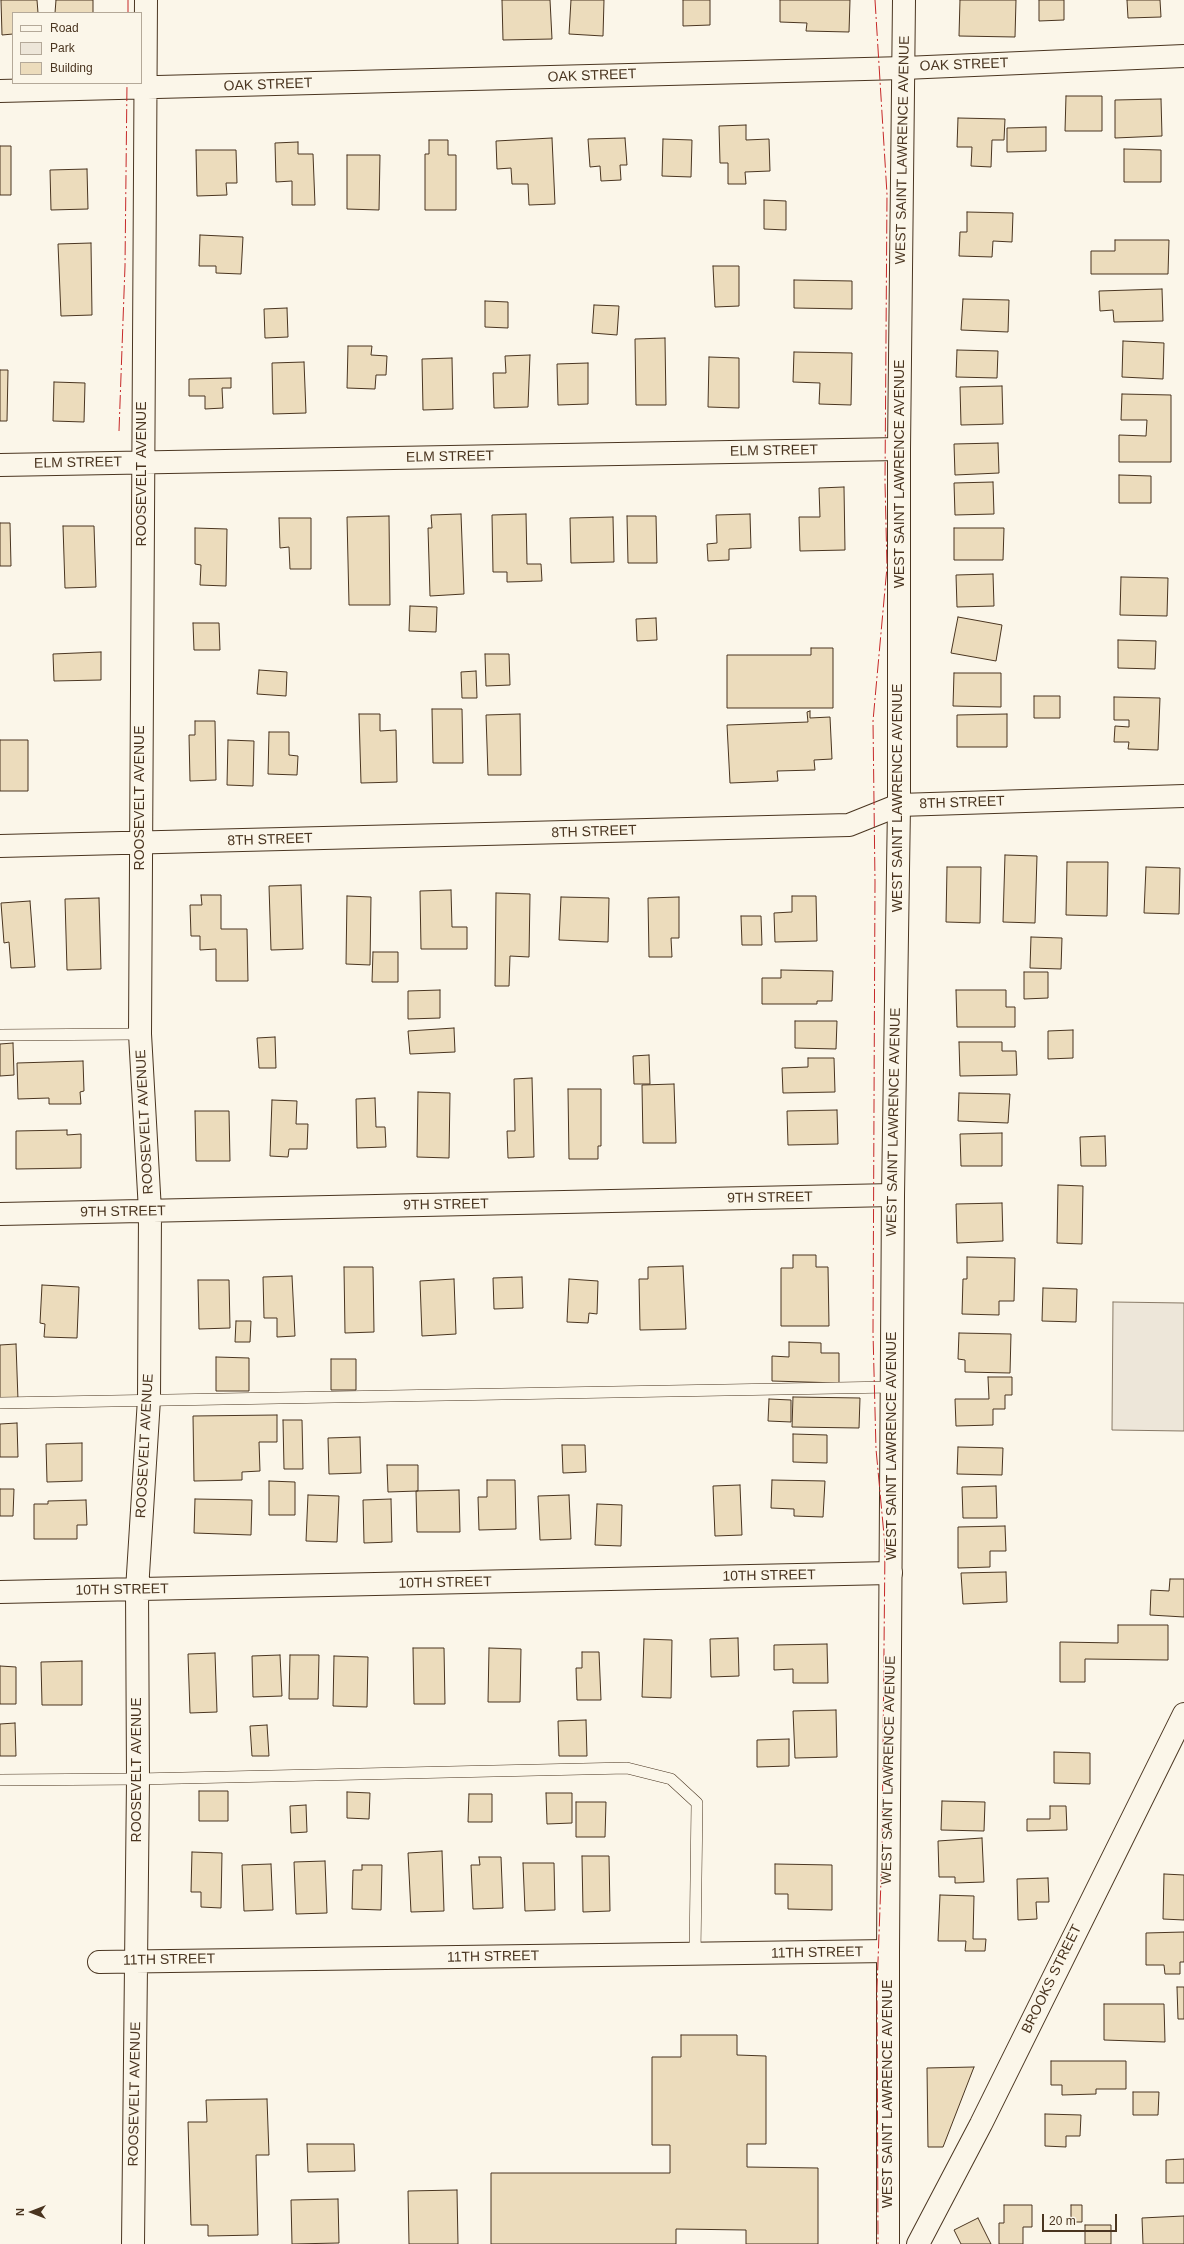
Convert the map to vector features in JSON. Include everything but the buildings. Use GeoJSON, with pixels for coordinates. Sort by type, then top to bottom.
{"type":"FeatureCollection","features":[{"type":"Feature","properties":{"kind":"street","name":"ROOSEVELT AVENUE"},"geometry":{"type":"LineString","coordinates":[[133,2244],[138,1779],[137,1590],[149,1399],[150,1211],[140,1034],[142,462],[146,0]]}},
{"type":"Feature","properties":{"kind":"street","name":"WEST SAINT LAWRENCE AVENUE"},"geometry":{"type":"LineString","coordinates":[[888,2244],[888,1951],[893,1195],[899,806],[899,449],[904,0]]}},
{"type":"Feature","properties":{"kind":"street","name":"OAK STREET"},"geometry":{"type":"LineString","coordinates":[[0,91],[904,68],[1184,56]]}},
{"type":"Feature","properties":{"kind":"street","name":"ELM STREET"},"geometry":{"type":"LineString","coordinates":[[0,465],[899,449]]}},
{"type":"Feature","properties":{"kind":"street","name":"8TH STREET"},"geometry":{"type":"LineString","coordinates":[[0,846],[140,844],[849,825],[899,806],[1184,796]]}},
{"type":"Feature","properties":{"kind":"street","name":"9TH STREET"},"geometry":{"type":"LineString","coordinates":[[0,1214],[893,1195]]}},
{"type":"Feature","properties":{"kind":"street","name":"10TH STREET"},"geometry":{"type":"LineString","coordinates":[[0,1592],[891,1573]]}},
{"type":"Feature","properties":{"kind":"street","name":"BROOKS STREET"},"geometry":{"type":"LineString","coordinates":[[918,2244],[980,2124],[1184,1714]]}},
{"type":"Feature","properties":{"kind":"street","name":"11TH STREET"},"geometry":{"type":"LineString","coordinates":[[99,1962],[695,1955],[888,1951]]}},
{"type":"Feature","properties":{"kind":"lane"},"geometry":{"type":"LineString","coordinates":[[0,1035],[140,1034]]}},
{"type":"Feature","properties":{"kind":"lane"},"geometry":{"type":"LineString","coordinates":[[0,1403],[149,1399],[892,1388]]}},
{"type":"Feature","properties":{"kind":"lane"},"geometry":{"type":"LineString","coordinates":[[0,1780],[138,1779],[627,1768],[671,1779],[697,1803],[695,1955]]}},
{"type":"Feature","properties":{"kind":"green space"},"geometry":{"type":"Polygon","coordinates":[[[1113,1302],[1184,1303],[1184,1431],[1112,1430],[1113,1302]]]}},
{"type":"Feature","properties":{"kind":"power"},"geometry":{"type":"LineString","coordinates":[[128,0],[128,12]]}},
{"type":"Feature","properties":{"kind":"power"},"geometry":{"type":"LineString","coordinates":[[875,0],[887,194],[885,482],[887,567],[873,721],[875,882],[873,1333],[876,1449],[885,1546],[882,1854],[877,1988],[878,2244]]}},
{"type":"Feature","properties":{"kind":"power"},"geometry":{"type":"LineString","coordinates":[[119,431],[125,266],[127,84]]}}]}
